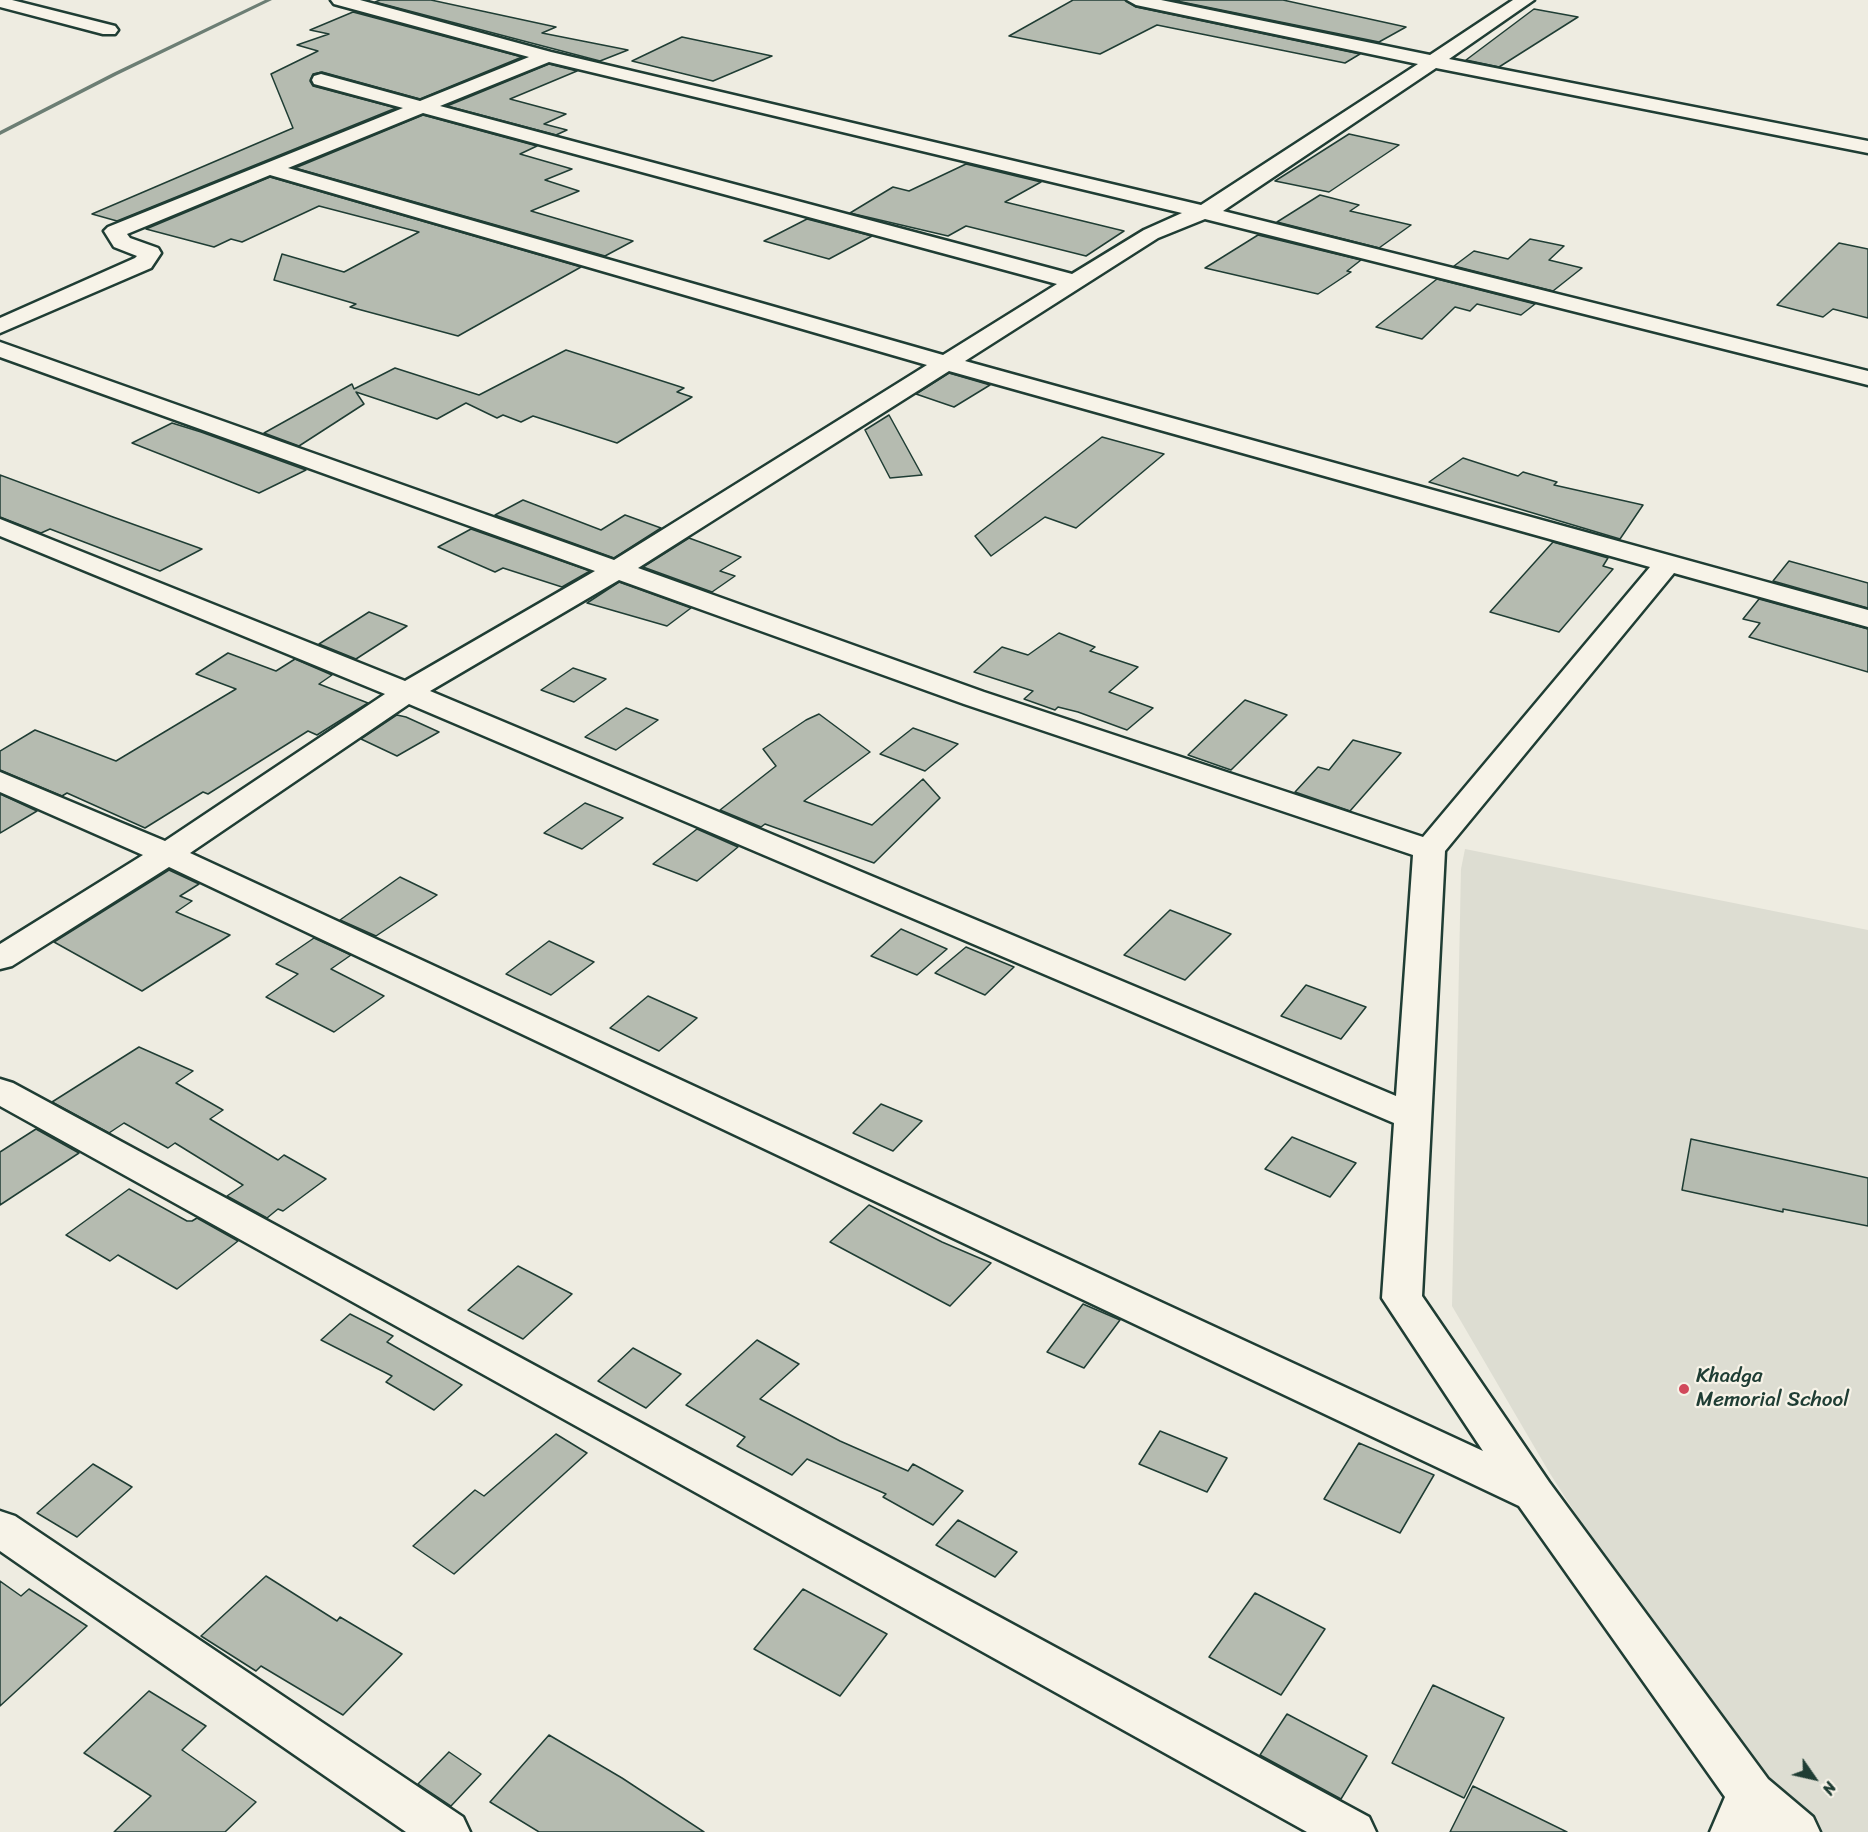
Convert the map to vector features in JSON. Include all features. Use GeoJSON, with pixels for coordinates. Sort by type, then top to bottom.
{"type":"FeatureCollection","features":[{"type":"Feature","properties":{"kind":"street"},"geometry":{"type":"LineString","coordinates":[[340,0],[547,56],[1204,212],[1867,376]]}},
{"type":"Feature","properties":{"kind":"street"},"geometry":{"type":"LineString","coordinates":[[1136,0],[1431,62],[1868,147]]}},
{"type":"Feature","properties":{"kind":"street"},"geometry":{"type":"LineString","coordinates":[[0,959],[167,854],[407,692],[617,570],[1152,234],[1219,205],[1525,0]]}},
{"type":"Feature","properties":{"kind":"street"},"geometry":{"type":"LineString","coordinates":[[0,2],[109,30]]}},
{"type":"Feature","properties":{"kind":"street"},"geometry":{"type":"LineString","coordinates":[[0,326],[143,263],[150,253],[122,242],[115,231],[547,56]]}},
{"type":"Feature","properties":{"kind":"street"},"geometry":{"type":"LineString","coordinates":[[321,80],[1075,282]]}},
{"type":"Feature","properties":{"kind":"street"},"geometry":{"type":"LineString","coordinates":[[269,168],[946,363],[1868,619]]}},
{"type":"Feature","properties":{"kind":"street"},"geometry":{"type":"LineString","coordinates":[[0,349],[974,698],[1429,850]]}},
{"type":"Feature","properties":{"kind":"street"},"geometry":{"type":"LineString","coordinates":[[0,527],[407,692],[1413,1117]]}},
{"type":"Feature","properties":{"kind":"street"},"geometry":{"type":"LineString","coordinates":[[1668,563],[1429,850],[1402,1298],[1534,1494],[1742,1813],[1796,1832]]}},
{"type":"Feature","properties":{"kind":"street"},"geometry":{"type":"LineString","coordinates":[[0,781],[167,854],[1534,1494]]}},
{"type":"Feature","properties":{"kind":"street"},"geometry":{"type":"LineString","coordinates":[[0,1091],[1352,1832]]}},
{"type":"Feature","properties":{"kind":"street"},"geometry":{"type":"LineString","coordinates":[[0,1528],[446,1832]]}},
{"type":"Feature","properties":{"kind":"shaded area","name":"Khadga Memorial School"},"geometry":{"type":"Polygon","coordinates":[[[1465,849],[1868,930],[1868,1832],[1779,1832],[1549,1472],[1452,1306],[1461,869],[1465,849]]]}},
{"type":"Feature","properties":{"kind":"building"},"geometry":{"type":"Polygon","coordinates":[[[380,0],[431,0],[556,27],[542,33],[628,50],[600,61],[375,2],[380,0]]]}},
{"type":"Feature","properties":{"kind":"building"},"geometry":{"type":"Polygon","coordinates":[[[1073,0],[1125,0],[1136,7],[1360,54],[1345,63],[1157,25],[1100,54],[1009,36],[1073,0]]]}},
{"type":"Feature","properties":{"kind":"building"},"geometry":{"type":"Polygon","coordinates":[[[1172,0],[1283,0],[1406,27],[1379,42],[1172,0]]]}},
{"type":"Feature","properties":{"kind":"building"},"geometry":{"type":"Polygon","coordinates":[[[1534,9],[1578,17],[1499,67],[1466,60],[1534,9]]]}},
{"type":"Feature","properties":{"kind":"building"},"geometry":{"type":"Polygon","coordinates":[[[353,12],[522,57],[420,99],[322,72],[313,74],[310,81],[313,86],[396,108],[117,221],[92,214],[293,128],[271,74],[318,51],[297,45],[329,34],[310,30],[353,12]]]}},
{"type":"Feature","properties":{"kind":"building"},"geometry":{"type":"Polygon","coordinates":[[[682,37],[772,56],[713,81],[632,61],[682,37]]]}},
{"type":"Feature","properties":{"kind":"building"},"geometry":{"type":"Polygon","coordinates":[[[549,64],[577,71],[510,99],[566,114],[544,124],[567,130],[556,135],[447,106],[549,64]]]}},
{"type":"Feature","properties":{"kind":"building"},"geometry":{"type":"Polygon","coordinates":[[[423,115],[537,146],[520,154],[572,169],[545,180],[579,191],[531,211],[633,241],[605,256],[295,168],[423,115]]]}},
{"type":"Feature","properties":{"kind":"building"},"geometry":{"type":"Polygon","coordinates":[[[1349,134],[1399,145],[1329,192],[1275,181],[1349,134]]]}},
{"type":"Feature","properties":{"kind":"building"},"geometry":{"type":"Polygon","coordinates":[[[966,164],[1041,182],[1005,202],[1124,231],[1086,256],[966,226],[948,236],[850,213],[893,187],[909,191],[966,164]]]}},
{"type":"Feature","properties":{"kind":"building"},"geometry":{"type":"Polygon","coordinates":[[[270,177],[581,267],[458,336],[350,307],[356,304],[274,280],[282,254],[344,272],[419,232],[319,206],[242,242],[231,239],[214,247],[146,229],[270,177]]]}},
{"type":"Feature","properties":{"kind":"building"},"geometry":{"type":"Polygon","coordinates":[[[1320,195],[1359,205],[1350,211],[1411,225],[1379,248],[1277,222],[1320,195]]]}},
{"type":"Feature","properties":{"kind":"building"},"geometry":{"type":"Polygon","coordinates":[[[807,219],[872,236],[829,259],[764,241],[807,219]]]}},
{"type":"Feature","properties":{"kind":"building"},"geometry":{"type":"Polygon","coordinates":[[[1258,235],[1361,260],[1347,271],[1351,272],[1318,294],[1205,268],[1258,235]]]}},
{"type":"Feature","properties":{"kind":"building"},"geometry":{"type":"Polygon","coordinates":[[[1530,239],[1564,246],[1549,260],[1582,268],[1553,291],[1454,266],[1474,251],[1508,259],[1530,239]]]}},
{"type":"Feature","properties":{"kind":"building"},"geometry":{"type":"Polygon","coordinates":[[[1839,243],[1868,249],[1868,318],[1833,309],[1823,317],[1777,305],[1839,243]]]}},
{"type":"Feature","properties":{"kind":"building"},"geometry":{"type":"Polygon","coordinates":[[[1437,279],[1535,304],[1521,315],[1477,304],[1470,311],[1455,307],[1422,339],[1376,327],[1437,279]]]}},
{"type":"Feature","properties":{"kind":"building"},"geometry":{"type":"Polygon","coordinates":[[[566,350],[684,388],[677,392],[692,397],[617,443],[533,416],[521,422],[503,415],[497,418],[466,403],[437,419],[356,392],[364,404],[299,446],[264,433],[352,384],[354,389],[395,368],[479,395],[566,350]]]}},
{"type":"Feature","properties":{"kind":"building"},"geometry":{"type":"Polygon","coordinates":[[[949,373],[990,385],[954,407],[916,394],[949,373]]]}},
{"type":"Feature","properties":{"kind":"building"},"geometry":{"type":"Polygon","coordinates":[[[889,415],[922,475],[890,478],[865,430],[889,415]]]}},
{"type":"Feature","properties":{"kind":"building"},"geometry":{"type":"Polygon","coordinates":[[[172,423],[306,470],[259,493],[132,443],[172,423]]]}},
{"type":"Feature","properties":{"kind":"building"},"geometry":{"type":"Polygon","coordinates":[[[1102,437],[1164,454],[1076,528],[1045,517],[991,556],[975,536],[1102,437]]]}},
{"type":"Feature","properties":{"kind":"building"},"geometry":{"type":"Polygon","coordinates":[[[1463,458],[1518,476],[1523,472],[1557,482],[1554,485],[1643,505],[1620,539],[1429,482],[1463,458]]]}},
{"type":"Feature","properties":{"kind":"building"},"geometry":{"type":"Polygon","coordinates":[[[0,475],[202,549],[160,571],[50,529],[41,533],[0,517],[0,475]]]}},
{"type":"Feature","properties":{"kind":"building"},"geometry":{"type":"Polygon","coordinates":[[[523,500],[601,530],[625,515],[661,528],[614,558],[495,515],[523,500]]]}},
{"type":"Feature","properties":{"kind":"building"},"geometry":{"type":"Polygon","coordinates":[[[471,529],[590,571],[562,587],[503,568],[495,572],[438,547],[471,529]]]}},
{"type":"Feature","properties":{"kind":"building"},"geometry":{"type":"Polygon","coordinates":[[[689,538],[741,557],[720,571],[735,576],[712,592],[643,567],[689,538]]]}},
{"type":"Feature","properties":{"kind":"building"},"geometry":{"type":"Polygon","coordinates":[[[1553,542],[1608,558],[1603,566],[1613,569],[1559,632],[1490,612],[1553,542]]]}},
{"type":"Feature","properties":{"kind":"building"},"geometry":{"type":"Polygon","coordinates":[[[1789,561],[1868,583],[1868,608],[1773,581],[1789,561]]]}},
{"type":"Feature","properties":{"kind":"building"},"geometry":{"type":"Polygon","coordinates":[[[619,582],[691,608],[667,626],[587,603],[619,582]]]}},
{"type":"Feature","properties":{"kind":"building"},"geometry":{"type":"Polygon","coordinates":[[[1759,599],[1868,629],[1868,672],[1749,637],[1760,623],[1743,619],[1759,599]]]}},
{"type":"Feature","properties":{"kind":"building"},"geometry":{"type":"Polygon","coordinates":[[[369,612],[407,626],[356,659],[319,644],[369,612]]]}},
{"type":"Feature","properties":{"kind":"building"},"geometry":{"type":"Polygon","coordinates":[[[1059,633],[1095,647],[1090,651],[1138,667],[1109,692],[1153,708],[1127,730],[1078,712],[1058,707],[1055,710],[1024,699],[1033,691],[974,672],[1002,647],[1028,655],[1059,633]]]}},
{"type":"Feature","properties":{"kind":"building"},"geometry":{"type":"Polygon","coordinates":[[[228,653],[276,671],[295,659],[332,675],[319,684],[368,703],[317,735],[308,731],[208,794],[203,792],[145,828],[67,793],[62,796],[0,770],[0,751],[35,730],[116,761],[236,689],[196,674],[228,653]]]}},
{"type":"Feature","properties":{"kind":"building"},"geometry":{"type":"Polygon","coordinates":[[[573,668],[606,679],[574,702],[541,690],[573,668]]]}},
{"type":"Feature","properties":{"kind":"building"},"geometry":{"type":"Polygon","coordinates":[[[1245,700],[1287,715],[1231,770],[1188,755],[1245,700]]]}},
{"type":"Feature","properties":{"kind":"building"},"geometry":{"type":"Polygon","coordinates":[[[626,708],[658,720],[616,750],[585,737],[626,708]]]}},
{"type":"Feature","properties":{"kind":"building"},"geometry":{"type":"Polygon","coordinates":[[[819,714],[870,752],[804,801],[872,825],[923,779],[940,798],[874,863],[765,824],[761,827],[720,810],[776,766],[763,749],[806,720],[819,714]]]}},
{"type":"Feature","properties":{"kind":"building"},"geometry":{"type":"Polygon","coordinates":[[[397,715],[439,732],[397,756],[361,739],[397,715]]]}},
{"type":"Feature","properties":{"kind":"building"},"geometry":{"type":"Polygon","coordinates":[[[913,728],[958,744],[925,771],[880,754],[913,728]]]}},
{"type":"Feature","properties":{"kind":"building"},"geometry":{"type":"Polygon","coordinates":[[[1353,740],[1401,753],[1350,811],[1295,792],[1318,767],[1329,770],[1353,740]]]}},
{"type":"Feature","properties":{"kind":"building"},"geometry":{"type":"Polygon","coordinates":[[[0,794],[37,811],[0,833],[0,794]]]}},
{"type":"Feature","properties":{"kind":"building"},"geometry":{"type":"Polygon","coordinates":[[[585,803],[623,818],[582,849],[544,833],[585,803]]]}},
{"type":"Feature","properties":{"kind":"building"},"geometry":{"type":"Polygon","coordinates":[[[697,829],[738,847],[697,881],[653,864],[697,829]]]}},
{"type":"Feature","properties":{"kind":"building"},"geometry":{"type":"Polygon","coordinates":[[[169,870],[199,884],[180,896],[192,901],[176,912],[230,935],[142,991],[54,942],[169,870]]]}},
{"type":"Feature","properties":{"kind":"building"},"geometry":{"type":"Polygon","coordinates":[[[400,877],[437,895],[376,936],[340,920],[400,877]]]}},
{"type":"Feature","properties":{"kind":"building"},"geometry":{"type":"Polygon","coordinates":[[[1170,910],[1231,934],[1185,980],[1124,955],[1170,910]]]}},
{"type":"Feature","properties":{"kind":"building"},"geometry":{"type":"Polygon","coordinates":[[[901,929],[947,949],[917,975],[871,956],[901,929]]]}},
{"type":"Feature","properties":{"kind":"building"},"geometry":{"type":"Polygon","coordinates":[[[314,938],[351,955],[331,969],[384,996],[334,1032],[266,997],[298,974],[276,964],[314,938]]]}},
{"type":"Feature","properties":{"kind":"building"},"geometry":{"type":"Polygon","coordinates":[[[549,941],[594,962],[551,995],[506,974],[549,941]]]}},
{"type":"Feature","properties":{"kind":"building"},"geometry":{"type":"Polygon","coordinates":[[[966,947],[1014,967],[985,995],[935,973],[966,947]]]}},
{"type":"Feature","properties":{"kind":"building"},"geometry":{"type":"Polygon","coordinates":[[[1306,985],[1366,1007],[1341,1039],[1281,1016],[1306,985]]]}},
{"type":"Feature","properties":{"kind":"building"},"geometry":{"type":"Polygon","coordinates":[[[648,996],[697,1018],[659,1051],[610,1028],[648,996]]]}},
{"type":"Feature","properties":{"kind":"building"},"geometry":{"type":"Polygon","coordinates":[[[139,1047],[193,1071],[176,1083],[223,1110],[210,1119],[278,1160],[284,1155],[326,1179],[283,1211],[278,1209],[267,1218],[227,1196],[243,1185],[175,1143],[168,1148],[124,1123],[109,1133],[52,1102],[139,1047]]]}},
{"type":"Feature","properties":{"kind":"building"},"geometry":{"type":"Polygon","coordinates":[[[881,1104],[922,1121],[893,1151],[853,1133],[881,1104]]]}},
{"type":"Feature","properties":{"kind":"building"},"geometry":{"type":"Polygon","coordinates":[[[36,1129],[79,1153],[0,1205],[0,1152],[36,1129]]]}},
{"type":"Feature","properties":{"kind":"building"},"geometry":{"type":"Polygon","coordinates":[[[1292,1137],[1356,1163],[1330,1197],[1265,1169],[1292,1137]]]}},
{"type":"Feature","properties":{"kind":"building"},"geometry":{"type":"Polygon","coordinates":[[[1691,1139],[1868,1178],[1868,1226],[1783,1209],[1783,1212],[1682,1190],[1691,1139]]]}},
{"type":"Feature","properties":{"kind":"building"},"geometry":{"type":"Polygon","coordinates":[[[129,1189],[187,1221],[197,1218],[238,1241],[177,1289],[118,1255],[110,1261],[66,1235],[129,1189]]]}},
{"type":"Feature","properties":{"kind":"building"},"geometry":{"type":"Polygon","coordinates":[[[869,1205],[942,1242],[991,1263],[950,1306],[830,1242],[869,1205]]]}},
{"type":"Feature","properties":{"kind":"building"},"geometry":{"type":"Polygon","coordinates":[[[518,1266],[572,1294],[523,1339],[468,1310],[518,1266]]]}},
{"type":"Feature","properties":{"kind":"building"},"geometry":{"type":"Polygon","coordinates":[[[1083,1304],[1120,1320],[1084,1368],[1047,1352],[1083,1304]]]}},
{"type":"Feature","properties":{"kind":"building"},"geometry":{"type":"Polygon","coordinates":[[[350,1314],[393,1336],[387,1342],[462,1385],[434,1410],[386,1382],[392,1376],[321,1340],[350,1314]]]}},
{"type":"Feature","properties":{"kind":"building"},"geometry":{"type":"Polygon","coordinates":[[[757,1340],[799,1364],[760,1399],[840,1441],[908,1471],[913,1464],[963,1491],[933,1525],[883,1497],[886,1494],[807,1459],[792,1475],[737,1446],[745,1437],[686,1405],[757,1340]]]}},
{"type":"Feature","properties":{"kind":"building"},"geometry":{"type":"Polygon","coordinates":[[[633,1348],[681,1374],[646,1408],[598,1381],[633,1348]]]}},
{"type":"Feature","properties":{"kind":"building"},"geometry":{"type":"Polygon","coordinates":[[[1160,1431],[1227,1458],[1207,1492],[1139,1464],[1160,1431]]]}},
{"type":"Feature","properties":{"kind":"building"},"geometry":{"type":"Polygon","coordinates":[[[556,1434],[587,1453],[454,1574],[413,1546],[475,1490],[484,1496],[556,1434]]]}},
{"type":"Feature","properties":{"kind":"building"},"geometry":{"type":"Polygon","coordinates":[[[1359,1443],[1434,1475],[1400,1533],[1324,1499],[1359,1443]]]}},
{"type":"Feature","properties":{"kind":"building"},"geometry":{"type":"Polygon","coordinates":[[[93,1464],[132,1487],[77,1537],[37,1513],[93,1464]]]}},
{"type":"Feature","properties":{"kind":"building"},"geometry":{"type":"Polygon","coordinates":[[[958,1520],[1017,1552],[995,1577],[936,1545],[958,1520]]]}},
{"type":"Feature","properties":{"kind":"building"},"geometry":{"type":"Polygon","coordinates":[[[266,1576],[337,1621],[340,1617],[402,1654],[343,1715],[261,1666],[256,1671],[201,1636],[266,1576]]]}},
{"type":"Feature","properties":{"kind":"building"},"geometry":{"type":"Polygon","coordinates":[[[0,1581],[21,1596],[29,1589],[87,1626],[0,1706],[0,1581]]]}},
{"type":"Feature","properties":{"kind":"building"},"geometry":{"type":"Polygon","coordinates":[[[803,1589],[887,1634],[840,1696],[754,1649],[803,1589]]]}},
{"type":"Feature","properties":{"kind":"building"},"geometry":{"type":"Polygon","coordinates":[[[1255,1593],[1325,1629],[1281,1695],[1209,1657],[1255,1593]]]}},
{"type":"Feature","properties":{"kind":"building"},"geometry":{"type":"Polygon","coordinates":[[[1433,1685],[1504,1718],[1464,1798],[1392,1763],[1433,1685]]]}},
{"type":"Feature","properties":{"kind":"building"},"geometry":{"type":"Polygon","coordinates":[[[149,1691],[206,1726],[182,1750],[256,1802],[225,1832],[114,1832],[151,1796],[84,1753],[149,1691]]]}},
{"type":"Feature","properties":{"kind":"building"},"geometry":{"type":"Polygon","coordinates":[[[1287,1714],[1367,1756],[1341,1799],[1260,1755],[1287,1714]]]}},
{"type":"Feature","properties":{"kind":"building"},"geometry":{"type":"Polygon","coordinates":[[[549,1735],[622,1778],[704,1832],[539,1832],[490,1802],[549,1735]]]}},
{"type":"Feature","properties":{"kind":"building"},"geometry":{"type":"Polygon","coordinates":[[[449,1752],[481,1774],[451,1806],[418,1784],[449,1752]]]}},
{"type":"Feature","properties":{"kind":"building"},"geometry":{"type":"Polygon","coordinates":[[[1473,1786],[1567,1832],[1450,1832],[1473,1786]]]}},
{"type":"Feature","properties":{"kind":"waterway"},"geometry":{"type":"LineString","coordinates":[[0,133],[115,74],[269,0]]}},
{"type":"Feature","properties":{"kind":"place","name":"Khadga Memorial School"},"geometry":{"type":"Point","coordinates":[1684,1389]}}]}
